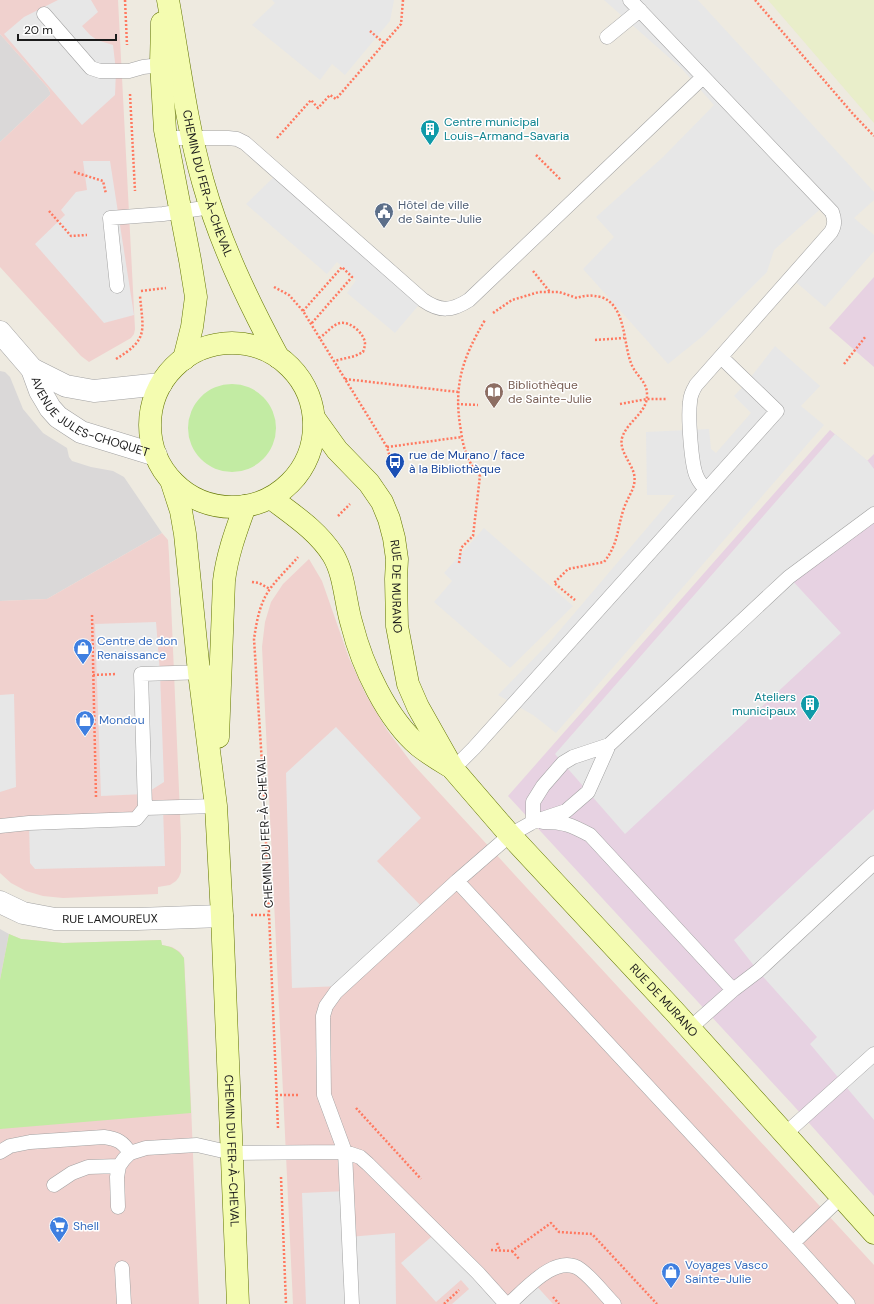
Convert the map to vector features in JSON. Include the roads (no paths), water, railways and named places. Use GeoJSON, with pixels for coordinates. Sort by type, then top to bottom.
{"type":"FeatureCollection","features":[{"type":"Feature","properties":{"kind":"street","name":"CHEMIN DU FER-À-CHEVAL"},"geometry":{"type":"LineString","coordinates":[[163,0],[170,64],[211,207],[240,282],[278,357]]}},
{"type":"Feature","properties":{"kind":"street","name":"CHEMIN DU FER-À-CHEVAL"},"geometry":{"type":"LineString","coordinates":[[168,0],[170,64],[162,93],[166,138],[196,297],[192,327],[184,359]]}},
{"type":"Feature","properties":{"kind":"street","name":"AVENUE JULES-CHOQUET"},"geometry":{"type":"LineString","coordinates":[[0,332],[32,370],[40,391],[50,408],[63,420],[81,432],[156,455]]}},
{"type":"Feature","properties":{"kind":"street"},"geometry":{"type":"LineString","coordinates":[[233,344],[249,345],[262,348],[278,357],[295,374],[304,387],[310,400],[314,418],[313,441],[305,462],[295,479],[285,489],[271,498],[245,506],[228,508],[213,506],[188,494],[170,480],[156,455],[152,441],[150,427],[156,395],[161,384],[171,371],[184,359],[196,352],[214,347],[233,344]]}},
{"type":"Feature","properties":{"kind":"street","name":"AVENUE JULES-CHOQUET"},"geometry":{"type":"LineString","coordinates":[[32,370],[66,386],[94,391],[161,384]]}},
{"type":"Feature","properties":{"kind":"street","name":"RUE DE MURANO"},"geometry":{"type":"LineString","coordinates":[[314,418],[338,450],[369,483],[382,502],[389,518],[397,559],[397,626],[408,684],[418,707],[453,769],[510,835],[874,1233]]}},
{"type":"Feature","properties":{"kind":"street","name":"CHEMIN DU FER-À-CHEVAL"},"geometry":{"type":"LineString","coordinates":[[170,480],[181,511],[210,672],[238,1304]]}},
{"type":"Feature","properties":{"kind":"street","name":"RUE DE MURANO"},"geometry":{"type":"LineString","coordinates":[[271,498],[314,531],[333,556],[338,566],[352,625],[361,653],[373,681],[400,727],[419,746],[453,769]]}},
{"type":"Feature","properties":{"kind":"street","name":"CHEMIN DU FER-À-CHEVAL"},"geometry":{"type":"LineString","coordinates":[[210,672],[221,624],[226,565],[245,506]]}},
{"type":"Feature","properties":{"kind":"street","name":"RUE LAMOUREUX"},"geometry":{"type":"LineString","coordinates":[[0,902],[23,914],[55,919],[137,919],[222,916]]}},
{"type":"Feature","properties":{"kind":"lane"},"geometry":{"type":"LineString","coordinates":[[630,0],[832,212],[834,219],[835,226],[831,232],[720,357],[696,385],[692,392],[689,414],[694,467],[696,477],[706,490]]}},
{"type":"Feature","properties":{"kind":"lane"},"geometry":{"type":"LineString","coordinates":[[607,37],[640,10]]}},
{"type":"Feature","properties":{"kind":"lane"},"geometry":{"type":"LineString","coordinates":[[44,14],[92,68],[100,71],[128,71],[143,66],[170,64]]}},
{"type":"Feature","properties":{"kind":"lane"},"geometry":{"type":"LineString","coordinates":[[166,138],[228,138],[237,139],[245,143],[423,300],[431,306],[439,309],[449,309],[462,305],[469,300],[703,77]]}},
{"type":"Feature","properties":{"kind":"lane"},"geometry":{"type":"LineString","coordinates":[[118,286],[110,218],[181,212],[211,207]]}},
{"type":"Feature","properties":{"kind":"lane"},"geometry":{"type":"LineString","coordinates":[[453,769],[474,748],[777,411],[720,357]]}},
{"type":"Feature","properties":{"kind":"lane"},"geometry":{"type":"LineString","coordinates":[[352,1304],[346,1152],[324,1095],[323,1016],[326,1006],[336,992],[457,881],[510,835],[533,822],[566,811],[588,792],[609,745],[789,577],[874,514]]}},
{"type":"Feature","properties":{"kind":"lane"},"geometry":{"type":"LineString","coordinates":[[0,824],[136,819],[145,808],[141,674],[210,672]]}},
{"type":"Feature","properties":{"kind":"lane"},"geometry":{"type":"LineString","coordinates":[[533,822],[533,802],[543,786],[563,763],[574,757],[609,745]]}},
{"type":"Feature","properties":{"kind":"lane"},"geometry":{"type":"LineString","coordinates":[[145,808],[216,806]]}},
{"type":"Feature","properties":{"kind":"lane"},"geometry":{"type":"LineString","coordinates":[[533,822],[561,822],[572,825],[590,835],[733,990]]}},
{"type":"Feature","properties":{"kind":"lane"},"geometry":{"type":"LineString","coordinates":[[689,1029],[733,990],[758,971],[874,863]]}},
{"type":"Feature","properties":{"kind":"lane"},"geometry":{"type":"LineString","coordinates":[[457,881],[848,1304]]}},
{"type":"Feature","properties":{"kind":"lane"},"geometry":{"type":"LineString","coordinates":[[785,1134],[874,1054]]}},
{"type":"Feature","properties":{"kind":"lane"},"geometry":{"type":"LineString","coordinates":[[0,1152],[10,1146],[30,1142],[104,1137],[114,1139],[125,1145],[130,1153]]}},
{"type":"Feature","properties":{"kind":"lane"},"geometry":{"type":"LineString","coordinates":[[118,1207],[117,1177],[119,1166],[130,1153],[146,1148],[158,1146],[197,1145],[232,1153],[346,1152],[360,1157],[368,1164],[478,1273],[506,1304]]}},
{"type":"Feature","properties":{"kind":"lane"},"geometry":{"type":"LineString","coordinates":[[54,1185],[72,1173],[88,1168],[119,1166]]}},
{"type":"Feature","properties":{"kind":"lane"},"geometry":{"type":"LineString","coordinates":[[793,1243],[841,1197]]}},
{"type":"Feature","properties":{"kind":"lane"},"geometry":{"type":"LineString","coordinates":[[509,1304],[536,1279],[555,1268],[565,1265],[575,1266],[582,1271],[614,1304]]}},
{"type":"Feature","properties":{"kind":"lane"},"geometry":{"type":"LineString","coordinates":[[122,1268],[124,1304]]}},
{"type":"Feature","properties":{"kind":"place","name":"Centre municipal Louis-Armand-Savaria"},"geometry":{"type":"Point","coordinates":[430,146]}},
{"type":"Feature","properties":{"kind":"place","name":"Hôtel de ville de Sainte-Julie"},"geometry":{"type":"Point","coordinates":[384,229]}},
{"type":"Feature","properties":{"kind":"place","name":"Bibliothèque de Sainte-Julie"},"geometry":{"type":"Point","coordinates":[494,409]}},
{"type":"Feature","properties":{"kind":"place","name":"rue de Murano / face à la Bibliothèque"},"geometry":{"type":"Point","coordinates":[395,479]}},
{"type":"Feature","properties":{"kind":"place","name":"Centre de don Renaissance"},"geometry":{"type":"Point","coordinates":[83,665]}},
{"type":"Feature","properties":{"kind":"place","name":"Ateliers municipaux"},"geometry":{"type":"Point","coordinates":[810,721]}},
{"type":"Feature","properties":{"kind":"place","name":"Mondou"},"geometry":{"type":"Point","coordinates":[85,737]}},
{"type":"Feature","properties":{"kind":"place","name":"Shell"},"geometry":{"type":"Point","coordinates":[59,1243]}},
{"type":"Feature","properties":{"kind":"place","name":"Voyages Vasco Sainte-Julie"},"geometry":{"type":"Point","coordinates":[671,1289]}}]}
